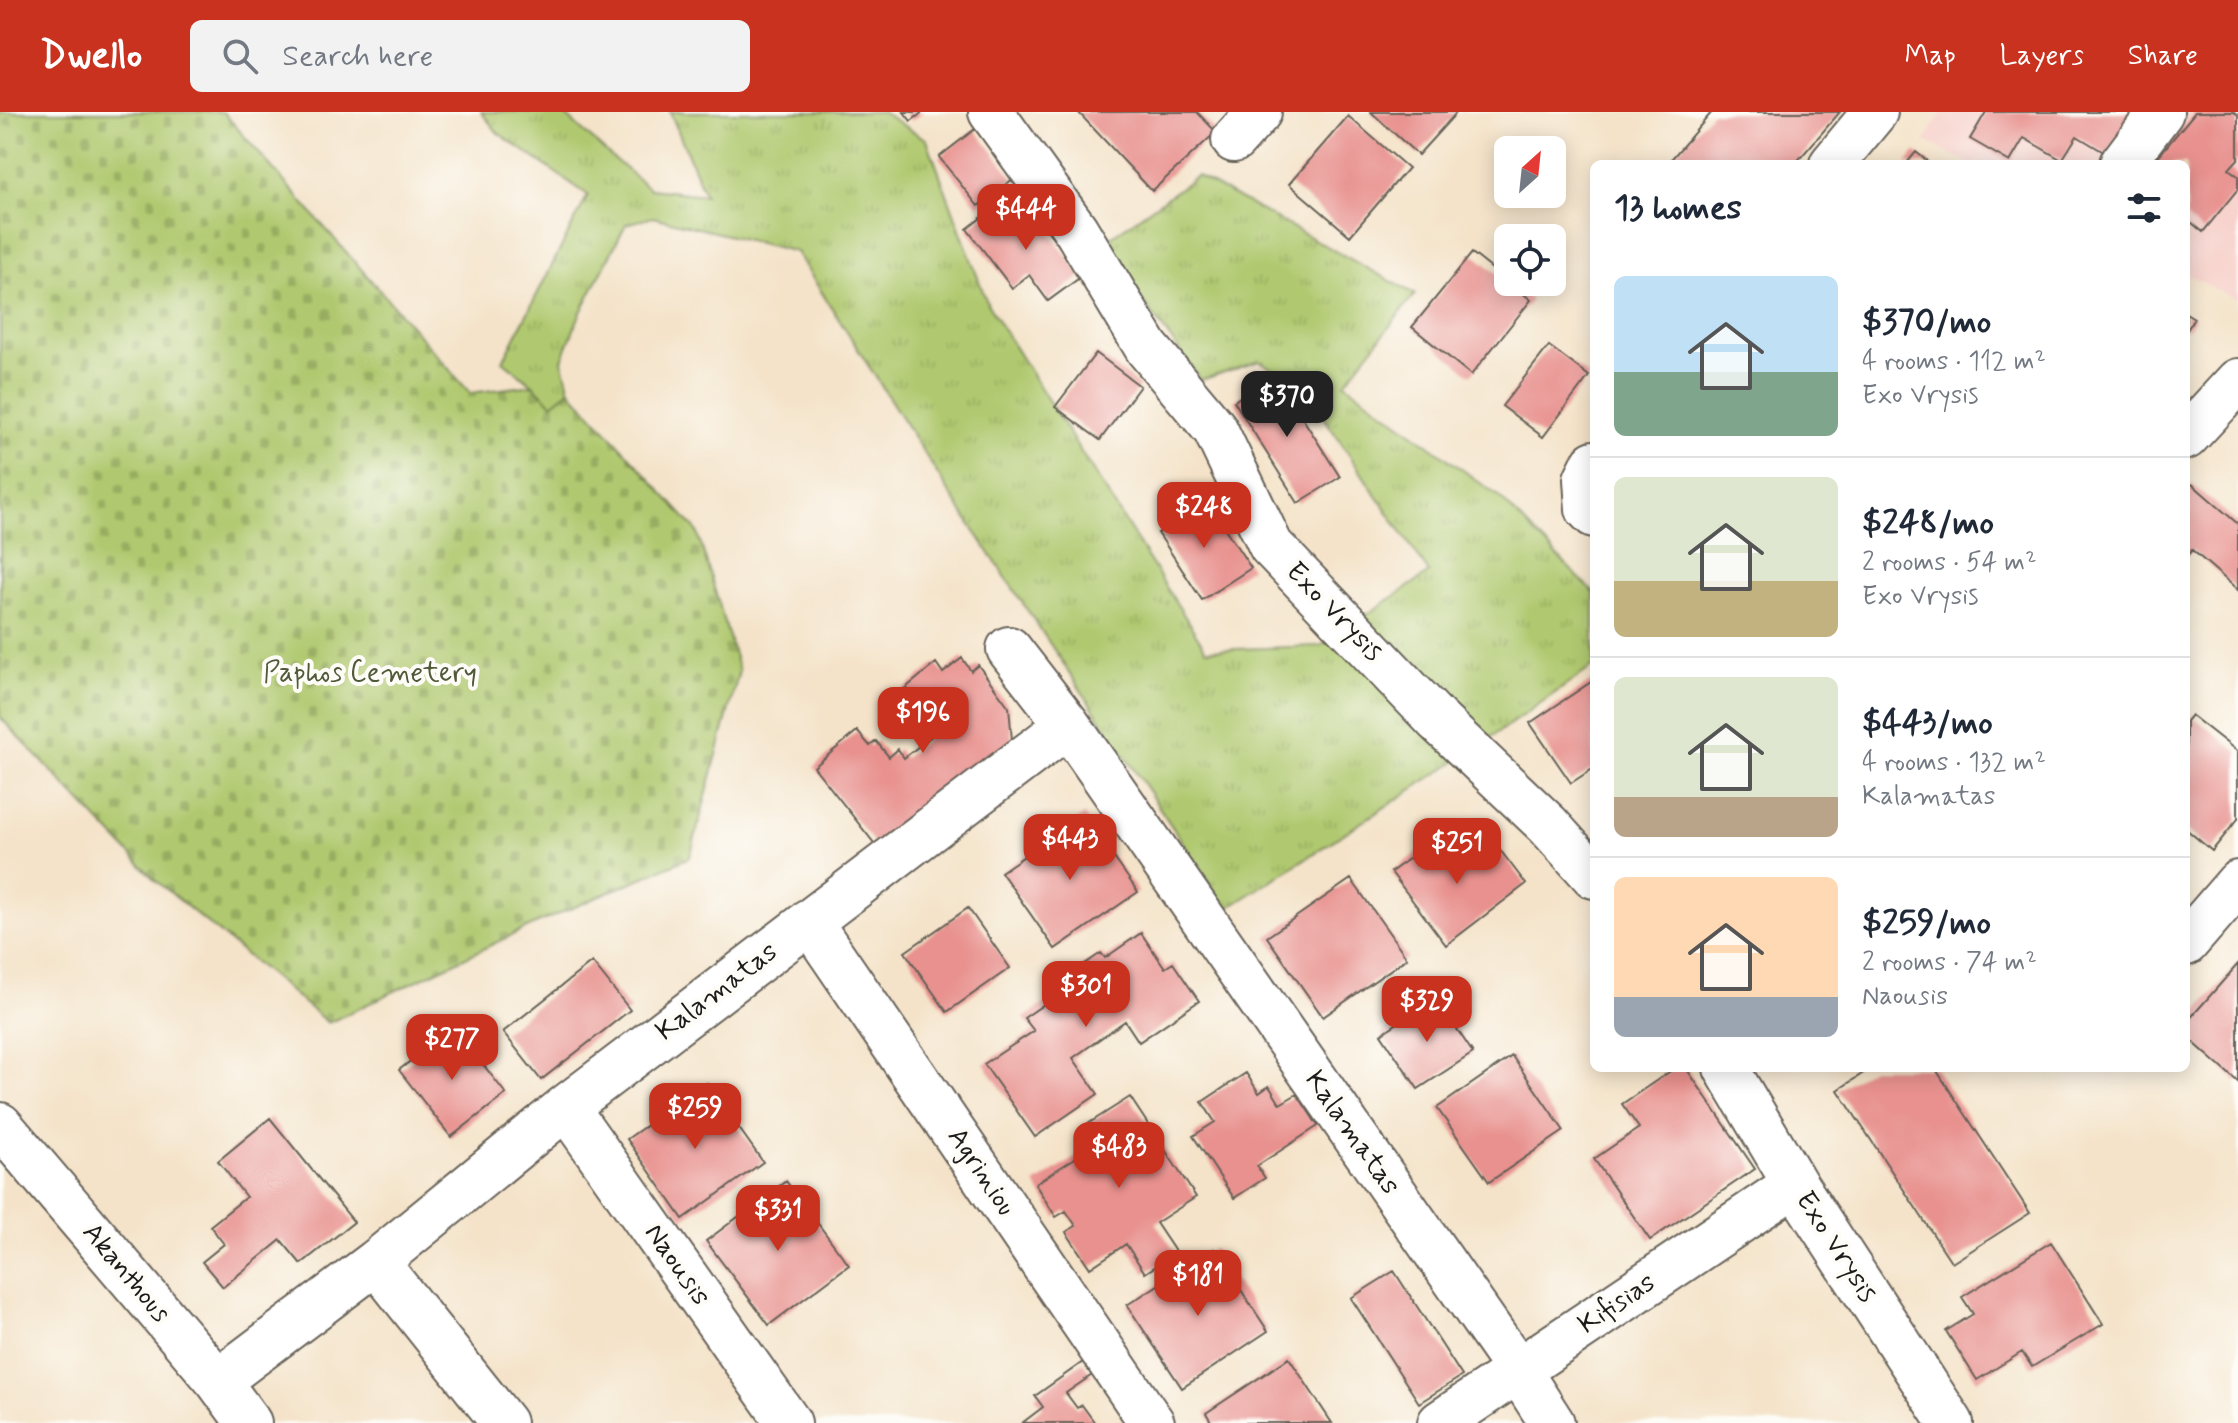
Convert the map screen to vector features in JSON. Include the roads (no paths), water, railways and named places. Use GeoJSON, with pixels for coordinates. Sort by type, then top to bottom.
{"type":"FeatureCollection","features":[{"type":"Feature","properties":{"kind":"street","name":"Exo Vrysis"},"geometry":{"type":"LineString","coordinates":[[991,112],[1076,230],[1147,348],[1215,429],[1271,546],[1437,720],[1548,825],[1590,872]]}},
{"type":"Feature","properties":{"kind":"street"},"geometry":{"type":"LineString","coordinates":[[1835,160],[1875,112]]}},
{"type":"Feature","properties":{"kind":"street"},"geometry":{"type":"LineString","coordinates":[[2125,160],[2161,112]]}},
{"type":"Feature","properties":{"kind":"street"},"geometry":{"type":"LineString","coordinates":[[2190,433],[2238,381]]}},
{"type":"Feature","properties":{"kind":"street","name":"Kalamatas"},"geometry":{"type":"LineString","coordinates":[[1009,649],[1068,725],[1552,1423]]}},
{"type":"Feature","properties":{"kind":"street","name":"Kalamatas"},"geometry":{"type":"LineString","coordinates":[[218,1381],[376,1262],[566,1107],[1068,725]]}},
{"type":"Feature","properties":{"kind":"street"},"geometry":{"type":"LineString","coordinates":[[2190,938],[2238,883]]}},
{"type":"Feature","properties":{"kind":"street","name":"Agriniou"},"geometry":{"type":"LineString","coordinates":[[809,921],[1152,1423]]}},
{"type":"Feature","properties":{"kind":"street","name":"Exo Vrysis"},"geometry":{"type":"LineString","coordinates":[[1728,1072],[1795,1184],[1951,1423]]}},
{"type":"Feature","properties":{"kind":"street","name":"Naousis"},"geometry":{"type":"LineString","coordinates":[[566,1107],[789,1423]]}},
{"type":"Feature","properties":{"kind":"street","name":"Akanthous"},"geometry":{"type":"LineString","coordinates":[[0,1125],[218,1381],[249,1423]]}},
{"type":"Feature","properties":{"kind":"street","name":"Kifisias"},"geometry":{"type":"LineString","coordinates":[[1440,1423],[1795,1184]]}},
{"type":"Feature","properties":{"kind":"street"},"geometry":{"type":"LineString","coordinates":[[376,1262],[504,1423]]}},
{"type":"Feature","properties":{"kind":"park label","name":"Paphos Cemetery"},"geometry":{"type":"Point","coordinates":[370,673]}}]}
